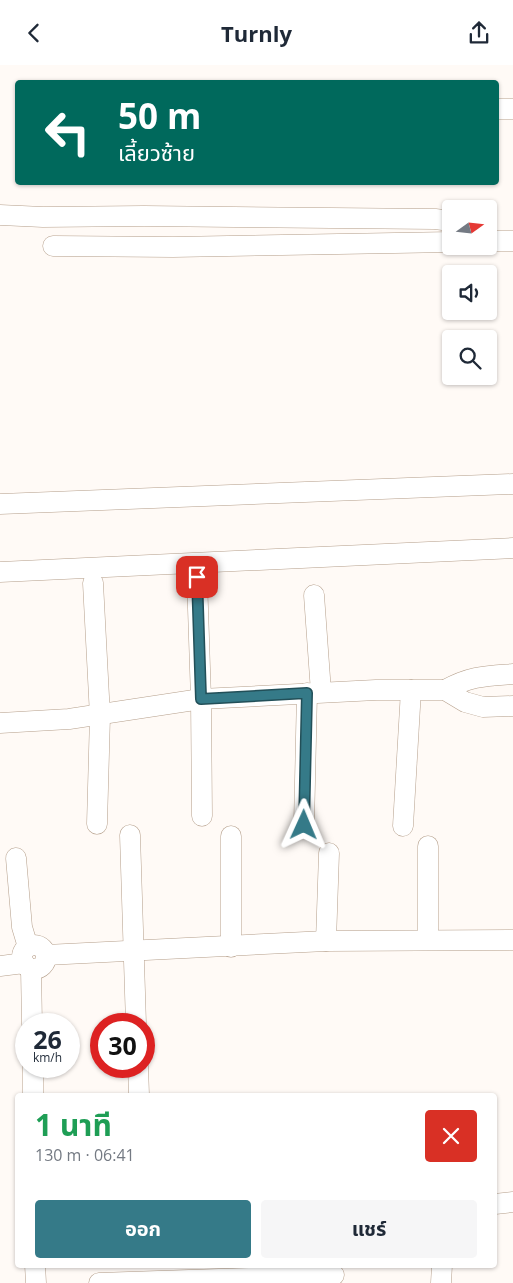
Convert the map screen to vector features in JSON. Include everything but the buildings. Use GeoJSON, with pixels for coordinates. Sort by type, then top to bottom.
{"type":"FeatureCollection","features":[{"type":"Feature","properties":{"kind":"street"},"geometry":{"type":"LineString","coordinates":[[499,109],[513,109]]}},
{"type":"Feature","properties":{"kind":"street"},"geometry":{"type":"LineString","coordinates":[[0,215],[43,217],[144,215],[442,220]]}},
{"type":"Feature","properties":{"kind":"street"},"geometry":{"type":"LineString","coordinates":[[53,247],[173,247],[442,241]]}},
{"type":"Feature","properties":{"kind":"street"},"geometry":{"type":"LineString","coordinates":[[498,241],[513,241]]}},
{"type":"Feature","properties":{"kind":"street"},"geometry":{"type":"LineString","coordinates":[[0,504],[513,484]]}},
{"type":"Feature","properties":{"kind":"street"},"geometry":{"type":"LineString","coordinates":[[0,572],[513,548]]}},
{"type":"Feature","properties":{"kind":"street"},"geometry":{"type":"LineString","coordinates":[[197,577],[202,816]]}},
{"type":"Feature","properties":{"kind":"street"},"geometry":{"type":"LineString","coordinates":[[93,583],[100,716],[97,824]]}},
{"type":"Feature","properties":{"kind":"street"},"geometry":{"type":"LineString","coordinates":[[304,825],[314,693],[314,595]]}},
{"type":"Feature","properties":{"kind":"street"},"geometry":{"type":"LineString","coordinates":[[0,723],[100,716],[201,699],[314,693],[445,690],[461,681],[482,676],[513,674]]}},
{"type":"Feature","properties":{"kind":"street"},"geometry":{"type":"LineString","coordinates":[[403,826],[411,690]]}},
{"type":"Feature","properties":{"kind":"street"},"geometry":{"type":"LineString","coordinates":[[445,690],[465,702],[483,707],[513,706]]}},
{"type":"Feature","properties":{"kind":"street"},"geometry":{"type":"LineString","coordinates":[[130,835],[136,1013]]}},
{"type":"Feature","properties":{"kind":"street"},"geometry":{"type":"LineString","coordinates":[[231,836],[231,947]]}},
{"type":"Feature","properties":{"kind":"street"},"geometry":{"type":"LineString","coordinates":[[428,846],[428,940]]}},
{"type":"Feature","properties":{"kind":"street"},"geometry":{"type":"LineString","coordinates":[[326,941],[330,853]]}},
{"type":"Feature","properties":{"kind":"street"},"geometry":{"type":"LineString","coordinates":[[16,858],[22,927],[28,960],[31,1013]]}},
{"type":"Feature","properties":{"kind":"street"},"geometry":{"type":"LineString","coordinates":[[0,966],[28,960],[37,945],[46,955],[326,941],[513,940]]}},
{"type":"Feature","properties":{"kind":"street"},"geometry":{"type":"LineString","coordinates":[[33,1078],[33,1093]]}},
{"type":"Feature","properties":{"kind":"street"},"geometry":{"type":"LineString","coordinates":[[138,1078],[139,1093]]}},
{"type":"Feature","properties":{"kind":"street"},"geometry":{"type":"LineString","coordinates":[[497,1204],[513,1202]]}},
{"type":"Feature","properties":{"kind":"street"},"geometry":{"type":"LineString","coordinates":[[35,1268],[36,1283]]}},
{"type":"Feature","properties":{"kind":"street"},"geometry":{"type":"LineString","coordinates":[[441,1283],[442,1268]]}},
{"type":"Feature","properties":{"kind":"street"},"geometry":{"type":"LineString","coordinates":[[99,1283],[145,1277],[334,1275]]}},
{"type":"Feature","properties":{"kind":"route"},"geometry":{"type":"LineString","coordinates":[[197,577],[201,699],[307,693],[304,825]]}}]}
